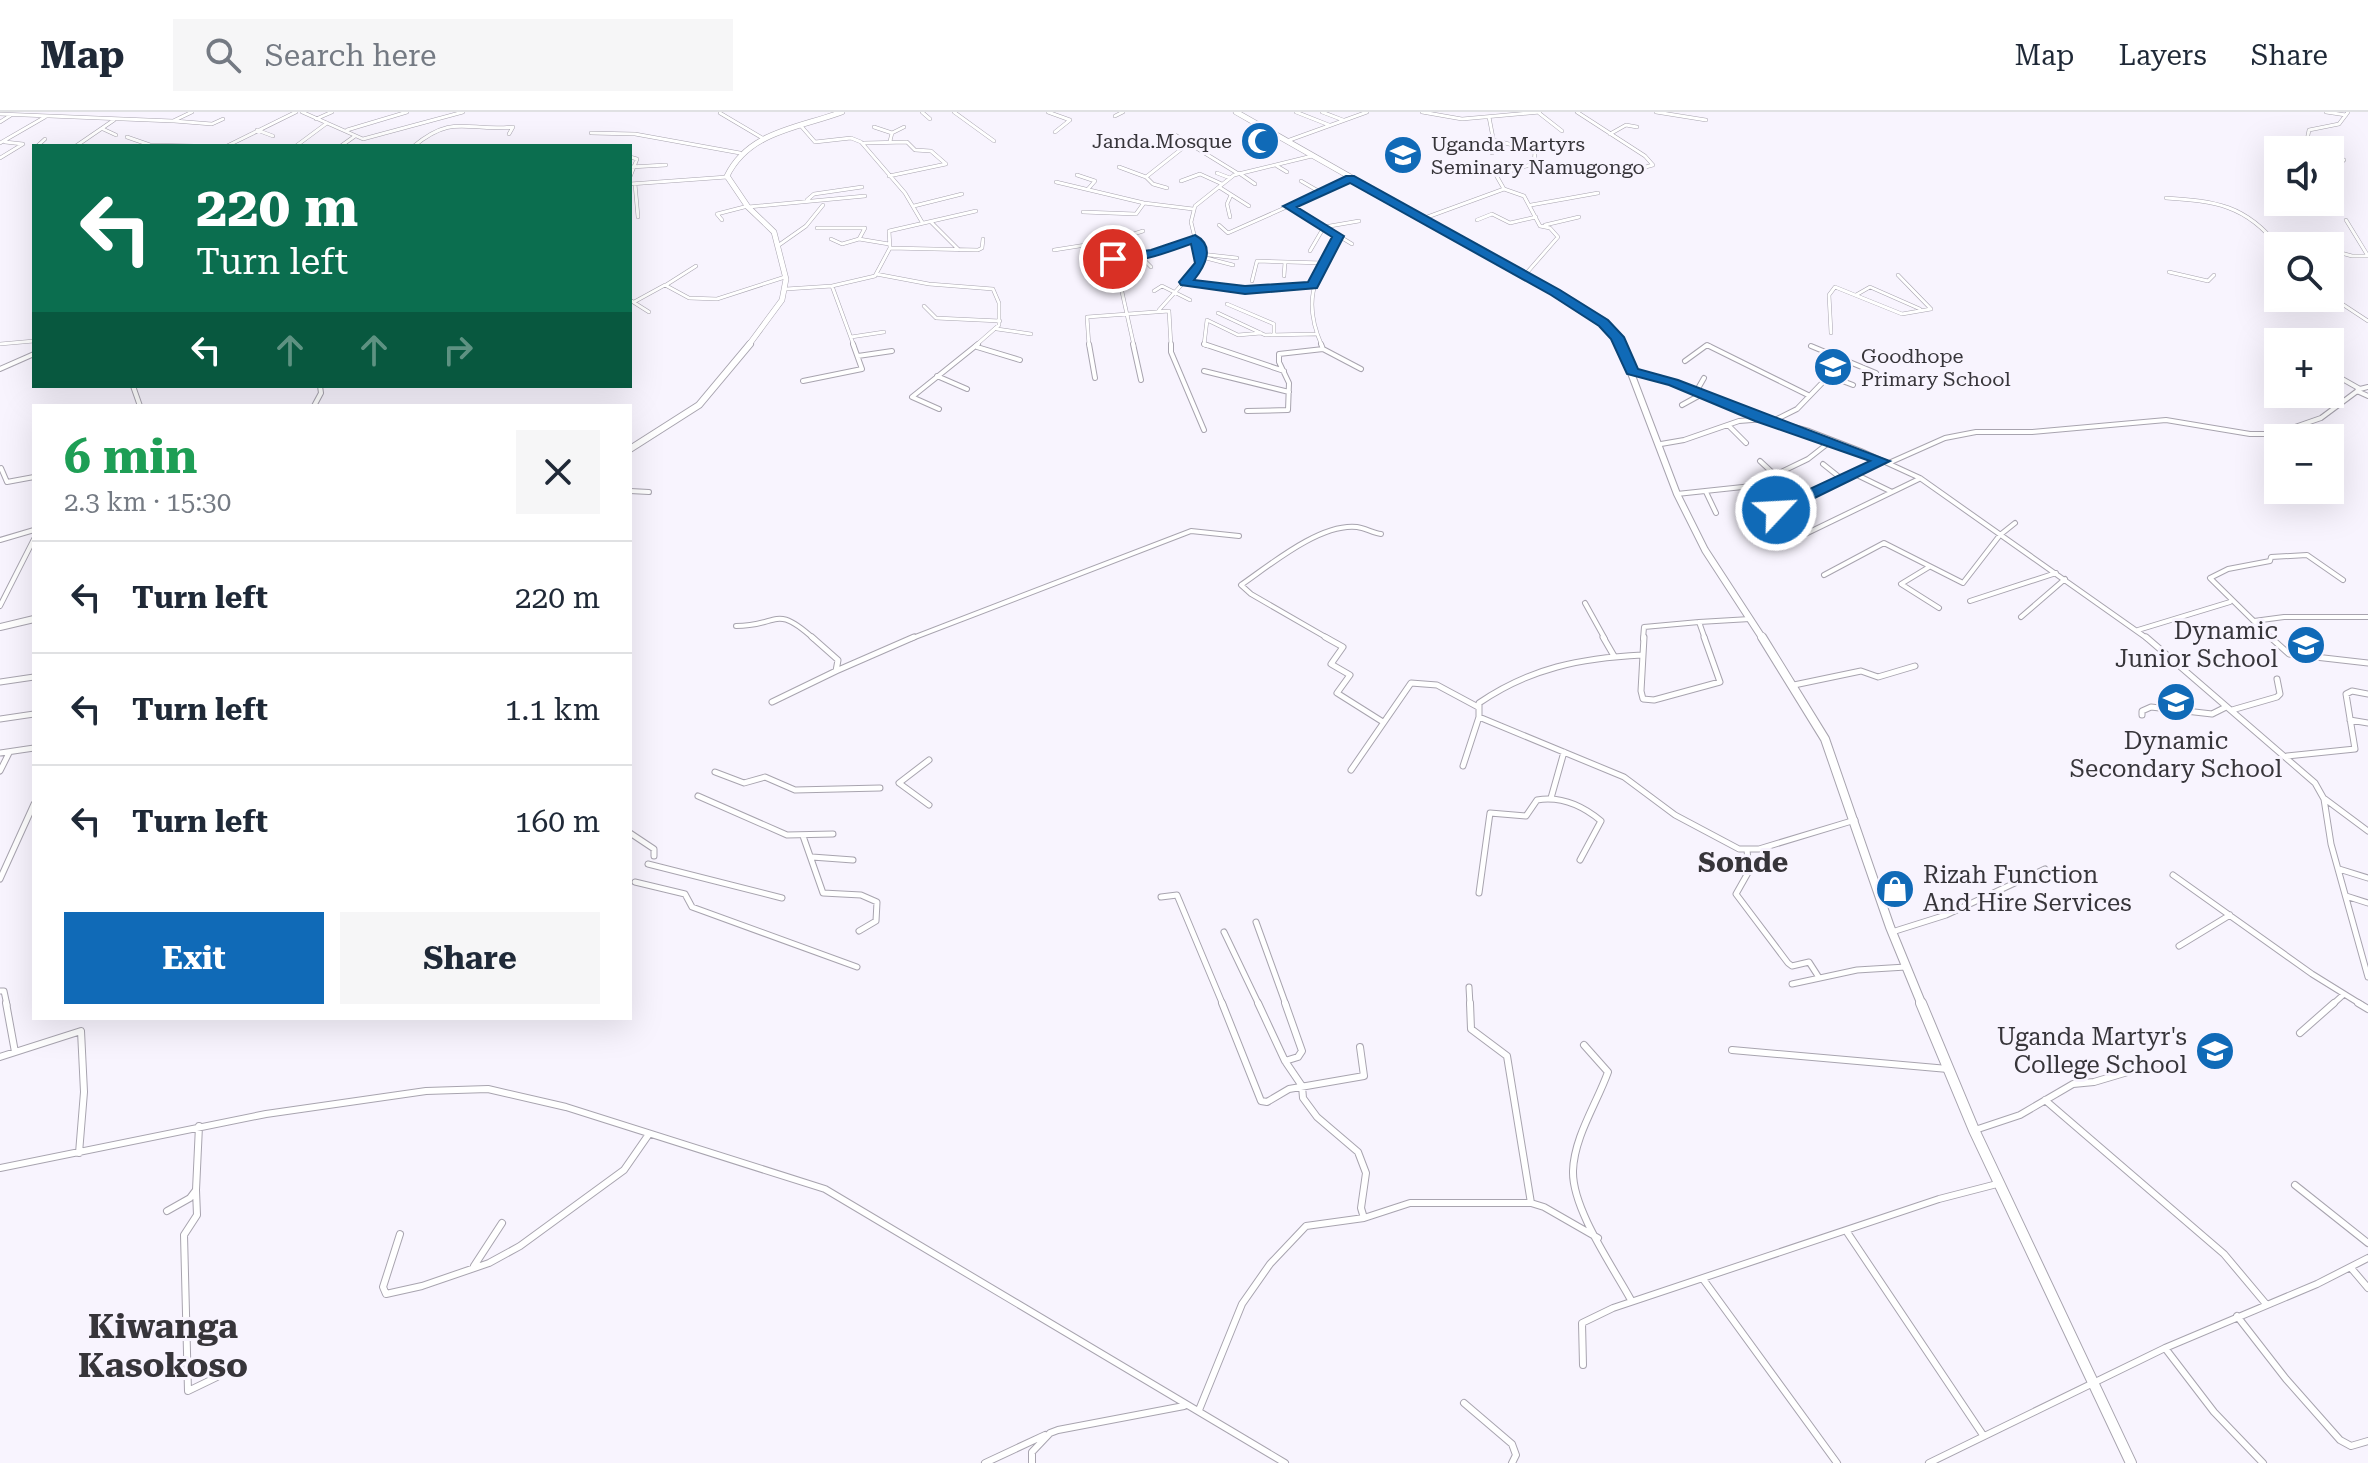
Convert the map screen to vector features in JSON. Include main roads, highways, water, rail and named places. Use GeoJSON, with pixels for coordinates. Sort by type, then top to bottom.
{"type":"FeatureCollection","features":[{"type":"Feature","properties":{"kind":"main road"},"geometry":{"type":"LineString","coordinates":[[632,448],[699,405],[777,310],[786,289],[774,232],[748,207],[727,177],[740,153],[764,139],[842,112]]}},
{"type":"Feature","properties":{"kind":"main road"},"geometry":{"type":"LineString","coordinates":[[1236,112],[1524,276],[1603,323],[1617,337],[1661,444],[1677,494],[1705,550],[1794,685],[1825,739],[1892,932],[1974,1130],[2095,1381],[2131,1463]]}},
{"type":"Feature","properties":{"kind":"main road"},"geometry":{"type":"LineString","coordinates":[[0,627],[32,619]]}},
{"type":"Feature","properties":{"kind":"place","name":"Janda.Mosque"},"geometry":{"type":"Point","coordinates":[1260,141]}},
{"type":"Feature","properties":{"kind":"place","name":"Uganda Martyrs Seminary Namugongo"},"geometry":{"type":"Point","coordinates":[1403,155]}},
{"type":"Feature","properties":{"kind":"place","name":"Goodhope Primary School"},"geometry":{"type":"Point","coordinates":[1833,367]}},
{"type":"Feature","properties":{"kind":"place","name":"Dynamic Junior School"},"geometry":{"type":"Point","coordinates":[2306,645]}},
{"type":"Feature","properties":{"kind":"place","name":"Dynamic Secondary School"},"geometry":{"type":"Point","coordinates":[2176,702]}},
{"type":"Feature","properties":{"kind":"place","name":"Rizah Function And Hire Services"},"geometry":{"type":"Point","coordinates":[1895,889]}},
{"type":"Feature","properties":{"kind":"place","name":"Uganda Martyr's College School"},"geometry":{"type":"Point","coordinates":[2215,1051]}},
{"type":"Feature","properties":{"kind":"district","name":"Sonde"},"geometry":{"type":"Point","coordinates":[1743,862]}},
{"type":"Feature","properties":{"kind":"district","name":"Kiwanga Kasokoso"},"geometry":{"type":"Point","coordinates":[163,1346]}}]}
